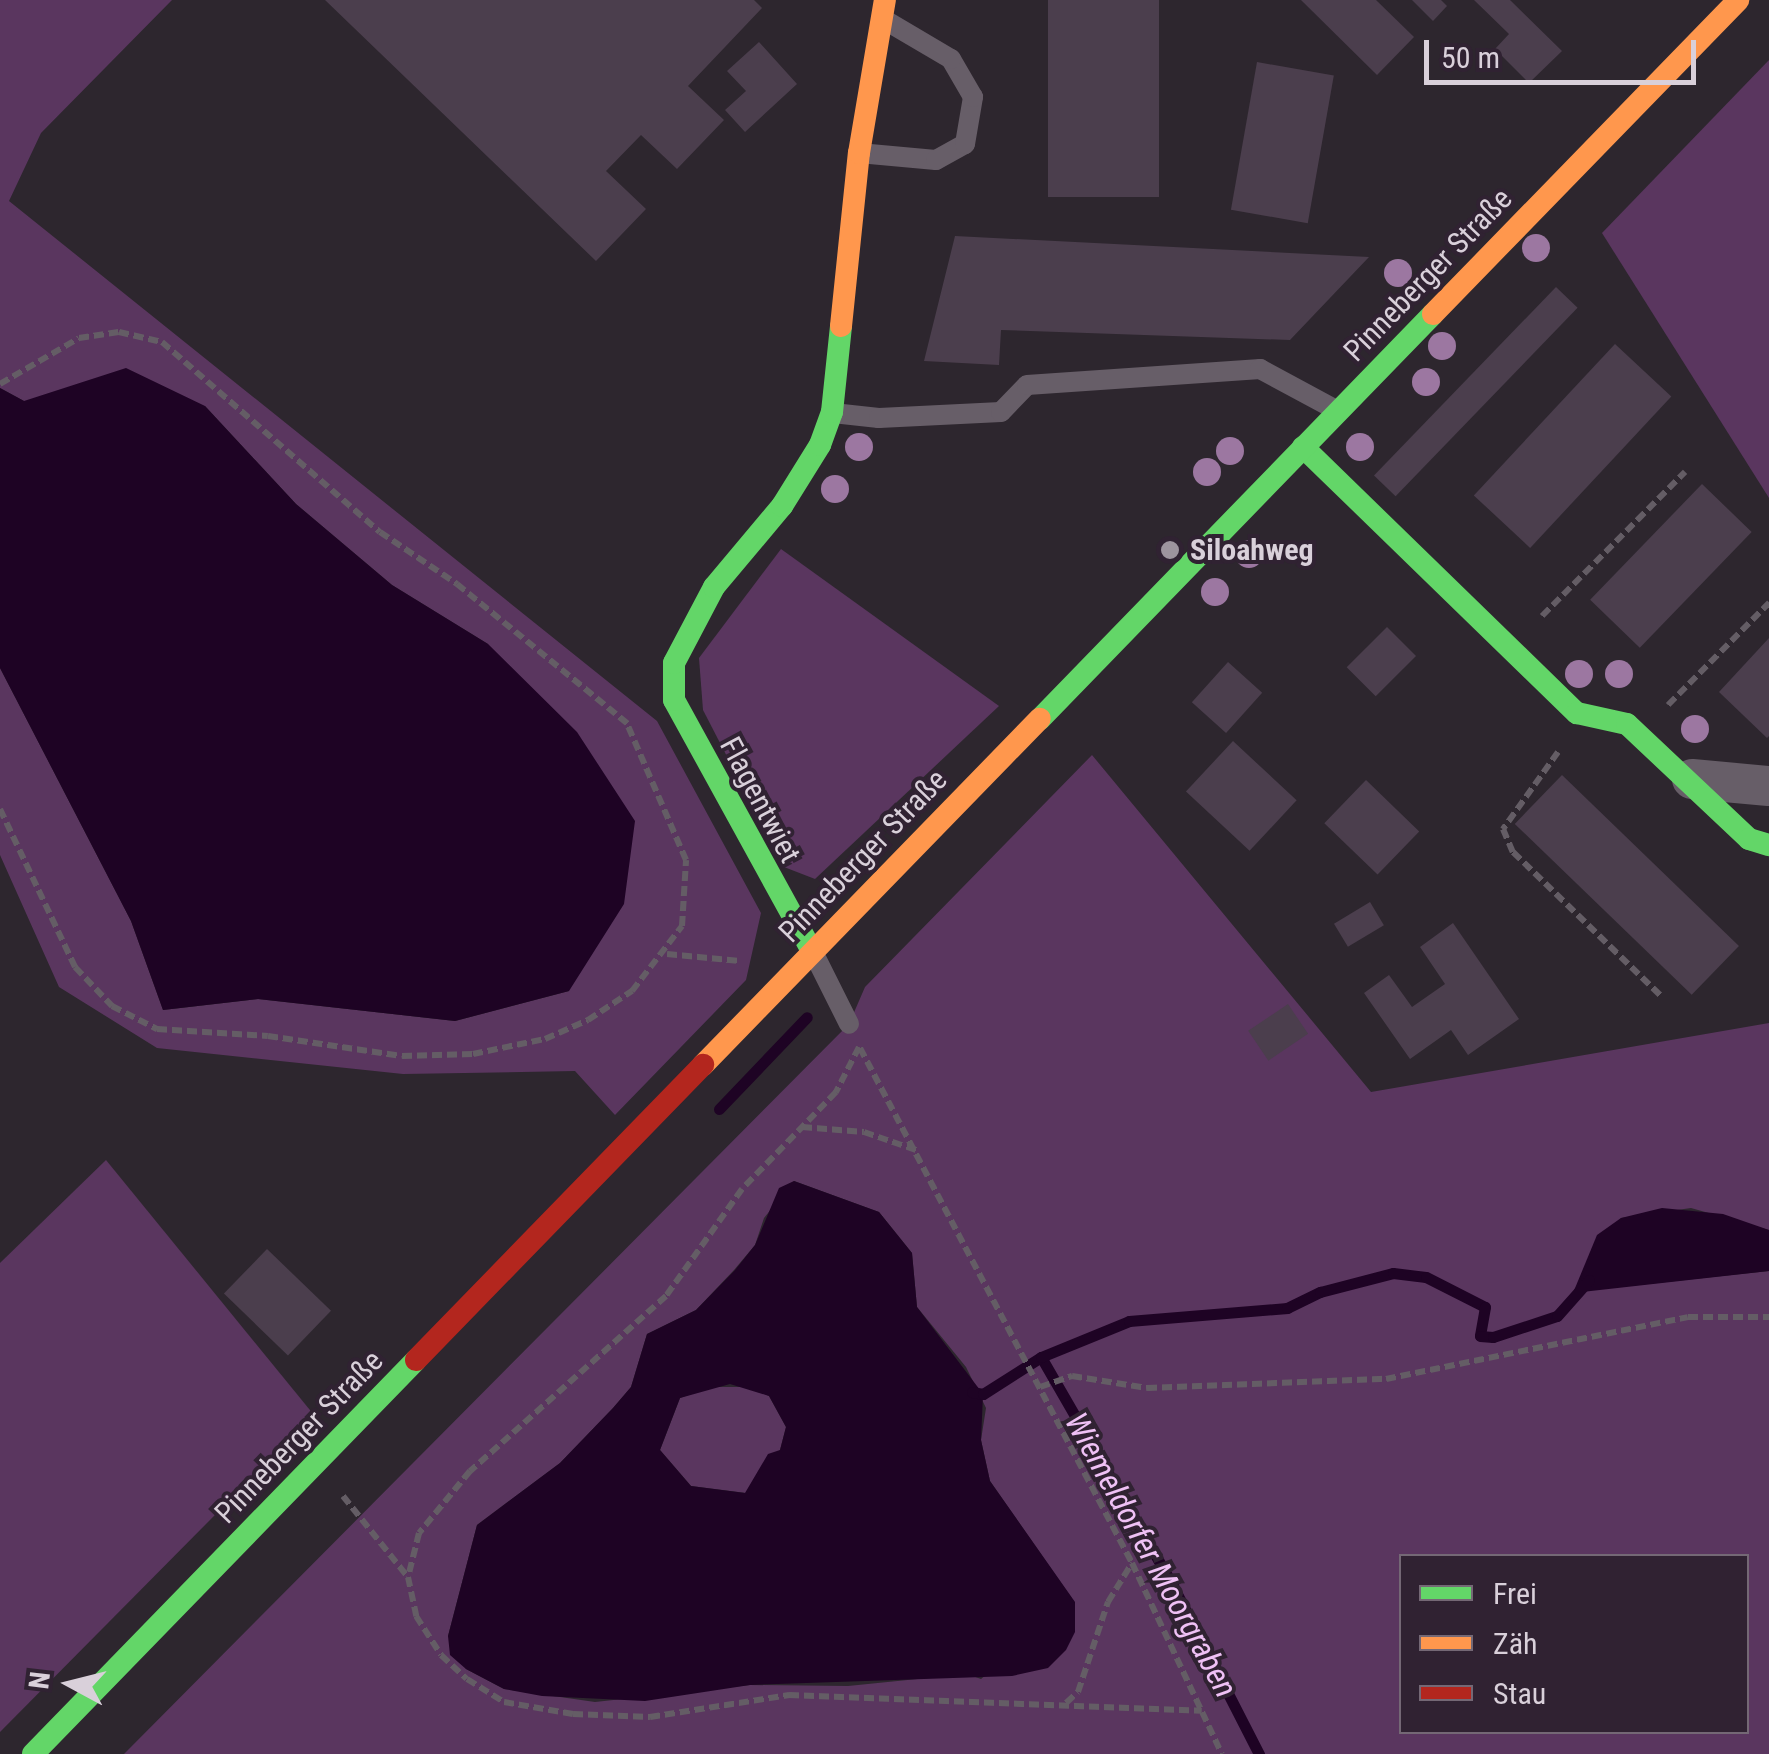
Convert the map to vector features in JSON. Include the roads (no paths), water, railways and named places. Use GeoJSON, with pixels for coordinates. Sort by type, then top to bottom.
{"type":"FeatureCollection","features":[{"type":"Feature","properties":{"kind":"main road","name":"Pinneberger Straße"},"geometry":{"type":"LineString","coordinates":[[32,1754],[1738,0]]}},
{"type":"Feature","properties":{"kind":"main road"},"geometry":{"type":"LineString","coordinates":[[832,412],[859,153],[883,9]]}},
{"type":"Feature","properties":{"kind":"main road","name":"Flagentwiet"},"geometry":{"type":"LineString","coordinates":[[812,951],[674,700],[674,664],[688,628],[714,586],[782,506],[820,445],[832,412]]}},
{"type":"Feature","properties":{"kind":"main road"},"geometry":{"type":"LineString","coordinates":[[1303,447],[1577,712],[1618,720],[1692,779],[1749,838],[1769,845]]}},
{"type":"Feature","properties":{"kind":"street"},"geometry":{"type":"LineString","coordinates":[[1692,779],[1769,786]]}},
{"type":"Feature","properties":{"kind":"lane"},"geometry":{"type":"LineString","coordinates":[[859,153],[936,160],[965,144],[974,98],[951,59],[883,9]]}},
{"type":"Feature","properties":{"kind":"lane"},"geometry":{"type":"LineString","coordinates":[[832,412],[879,418],[1001,412],[1027,385],[1260,369],[1338,411]]}},
{"type":"Feature","properties":{"kind":"lane","name":"Flagentwiet"},"geometry":{"type":"LineString","coordinates":[[812,951],[849,1024]]}},
{"type":"Feature","properties":{"kind":"waterway"},"geometry":{"type":"LineString","coordinates":[[719,1109],[807,1017]]}},
{"type":"Feature","properties":{"kind":"waterway"},"geometry":{"type":"LineString","coordinates":[[972,1392],[983,1394],[1041,1357],[1129,1321],[1287,1308],[1320,1292],[1393,1273],[1426,1277],[1485,1307],[1480,1336],[1493,1337],[1557,1316],[1589,1280]]}},
{"type":"Feature","properties":{"kind":"waterway","name":"Wiemeldorfer Moorgraben"},"geometry":{"type":"LineString","coordinates":[[1041,1357],[1173,1586],[1259,1754]]}},
{"type":"Feature","properties":{"kind":"place","name":"Siloahweg"},"geometry":{"type":"Point","coordinates":[1170,550]}}]}
